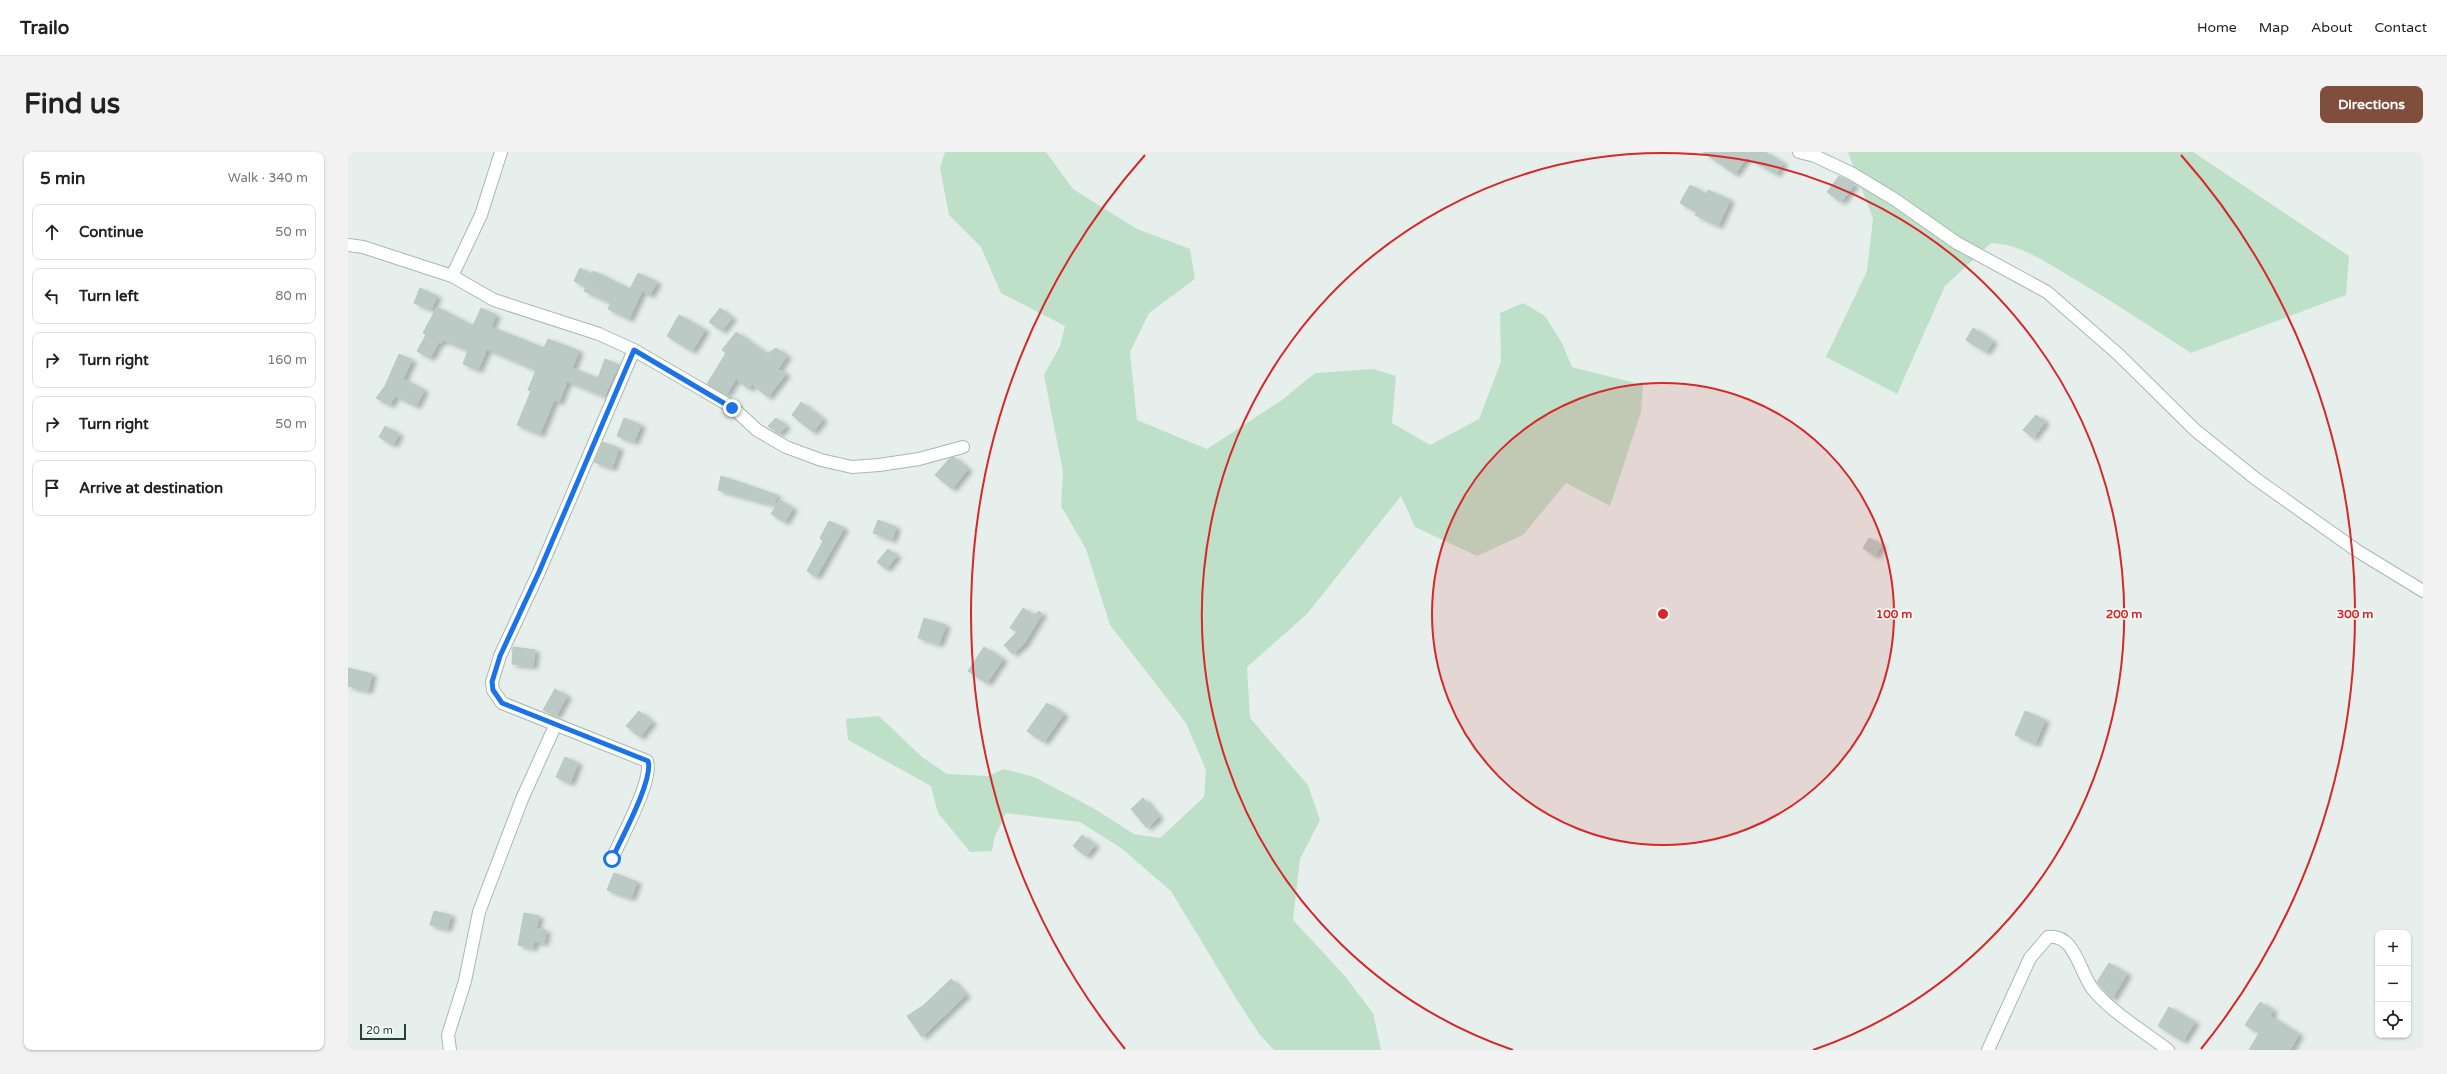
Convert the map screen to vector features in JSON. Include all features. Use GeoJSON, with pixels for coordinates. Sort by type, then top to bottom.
{"type":"FeatureCollection","features":[{"type":"Feature","properties":{"kind":"street"},"geometry":{"type":"LineString","coordinates":[[452,276],[481,216],[501,152]]}},
{"type":"Feature","properties":{"kind":"street"},"geometry":{"type":"LineString","coordinates":[[1799,152],[1815,156],[1851,173],[1894,199],[1957,243],[2047,292],[2118,354],[2195,430],[2256,480],[2356,550],[2423,592]]}},
{"type":"Feature","properties":{"kind":"street"},"geometry":{"type":"LineString","coordinates":[[348,244],[363,247],[452,276],[494,300],[599,334],[634,350],[732,408],[757,430],[786,447],[822,460],[852,467],[879,465],[919,459],[963,447]]}},
{"type":"Feature","properties":{"kind":"street"},"geometry":{"type":"LineString","coordinates":[[612,859],[646,784],[650,768],[648,761],[555,726],[502,703],[493,690],[492,682],[500,656],[539,572],[634,350]]}},
{"type":"Feature","properties":{"kind":"street"},"geometry":{"type":"LineString","coordinates":[[450,1050],[448,1035],[465,981],[479,912],[522,799],[555,726]]}},
{"type":"Feature","properties":{"kind":"street"},"geometry":{"type":"LineString","coordinates":[[1988,1050],[2030,958],[2048,936],[2056,936],[2063,938],[2069,944],[2092,989],[2168,1050]]}},
{"type":"Feature","properties":{"kind":"green space"},"geometry":{"type":"Polygon","coordinates":[[[945,152],[1046,152],[1073,189],[1137,229],[1190,249],[1195,279],[1149,313],[1130,352],[1137,420],[1207,449],[1282,400],[1315,373],[1373,369],[1396,376],[1392,423],[1430,445],[1479,419],[1501,362],[1500,313],[1523,303],[1545,316],[1562,343],[1572,367],[1643,385],[1641,412],[1610,506],[1566,483],[1523,535],[1477,556],[1415,527],[1401,496],[1307,614],[1247,667],[1250,718],[1308,785],[1320,820],[1300,859],[1293,920],[1344,975],[1373,1013],[1381,1050],[1274,1050],[1260,1035],[1237,1000],[1171,891],[1121,848],[1080,822],[1006,813],[995,836],[992,851],[970,852],[938,813],[931,786],[848,740],[846,719],[879,716],[922,757],[947,774],[988,776],[1004,769],[1034,777],[1093,808],[1134,834],[1160,838],[1204,797],[1206,770],[1186,723],[1110,625],[1086,549],[1061,506],[1063,472],[1044,375],[1060,346],[1065,326],[1001,293],[981,247],[949,215],[940,168],[945,152]]]}},
{"type":"Feature","properties":{"kind":"green space"},"geometry":{"type":"Polygon","coordinates":[[[1848,152],[2193,152],[2349,256],[2346,295],[2191,353],[2045,261],[2013,247],[1991,243],[1945,286],[1897,394],[1826,357],[1867,271],[1873,219],[1848,152]]]}},
{"type":"Feature","properties":{"kind":"building"},"geometry":{"type":"Polygon","coordinates":[[[1703,152],[1765,152],[1783,163],[1776,174],[1747,157],[1735,174],[1703,152]]]}},
{"type":"Feature","properties":{"kind":"building"},"geometry":{"type":"Polygon","coordinates":[[[1839,176],[1855,184],[1841,202],[1827,192],[1839,176]]]}},
{"type":"Feature","properties":{"kind":"building"},"geometry":{"type":"Polygon","coordinates":[[[1690,185],[1706,194],[1708,190],[1730,200],[1718,226],[1695,215],[1697,212],[1680,203],[1690,185]]]}},
{"type":"Feature","properties":{"kind":"building"},"geometry":{"type":"Polygon","coordinates":[[[580,268],[592,274],[593,271],[630,289],[638,273],[657,282],[650,295],[642,291],[629,319],[608,309],[611,303],[584,291],[586,287],[574,281],[580,268]]]}},
{"type":"Feature","properties":{"kind":"building"},"geometry":{"type":"Polygon","coordinates":[[[420,288],[437,296],[431,310],[414,303],[420,288]]]}},
{"type":"Feature","properties":{"kind":"building"},"geometry":{"type":"Polygon","coordinates":[[[437,307],[473,326],[481,308],[496,315],[491,327],[544,348],[548,339],[579,351],[572,368],[598,378],[605,359],[619,365],[604,396],[567,381],[559,402],[554,400],[540,434],[517,425],[531,391],[528,390],[536,370],[487,349],[478,370],[463,364],[468,350],[443,340],[441,343],[439,342],[430,358],[417,351],[426,335],[423,333],[437,307]]]}},
{"type":"Feature","properties":{"kind":"building"},"geometry":{"type":"Polygon","coordinates":[[[720,308],[732,318],[722,331],[709,322],[720,308]]]}},
{"type":"Feature","properties":{"kind":"building"},"geometry":{"type":"Polygon","coordinates":[[[679,315],[705,330],[692,351],[667,336],[679,315]]]}},
{"type":"Feature","properties":{"kind":"building"},"geometry":{"type":"Polygon","coordinates":[[[1973,328],[1993,341],[1986,352],[1966,340],[1973,328]]]}},
{"type":"Feature","properties":{"kind":"building"},"geometry":{"type":"Polygon","coordinates":[[[736,332],[767,354],[776,348],[787,356],[778,369],[786,374],[768,397],[752,384],[749,389],[736,379],[726,395],[707,384],[726,353],[722,350],[736,332]]]}},
{"type":"Feature","properties":{"kind":"building"},"geometry":{"type":"Polygon","coordinates":[[[399,354],[412,360],[403,379],[424,390],[416,406],[395,396],[390,405],[376,398],[385,386],[399,354]]]}},
{"type":"Feature","properties":{"kind":"building"},"geometry":{"type":"Polygon","coordinates":[[[801,402],[823,419],[813,432],[792,415],[801,402]]]}},
{"type":"Feature","properties":{"kind":"building"},"geometry":{"type":"Polygon","coordinates":[[[2036,415],[2045,422],[2033,438],[2023,430],[2036,415]]]}},
{"type":"Feature","properties":{"kind":"building"},"geometry":{"type":"Polygon","coordinates":[[[624,418],[641,425],[634,442],[617,436],[624,418]]]}},
{"type":"Feature","properties":{"kind":"building"},"geometry":{"type":"Polygon","coordinates":[[[776,418],[786,426],[779,434],[768,426],[776,418]]]}},
{"type":"Feature","properties":{"kind":"building"},"geometry":{"type":"Polygon","coordinates":[[[385,426],[399,434],[393,445],[379,437],[385,426]]]}},
{"type":"Feature","properties":{"kind":"building"},"geometry":{"type":"Polygon","coordinates":[[[603,442],[619,448],[612,468],[594,462],[603,442]]]}},
{"type":"Feature","properties":{"kind":"building"},"geometry":{"type":"Polygon","coordinates":[[[954,457],[968,469],[952,489],[935,475],[949,459],[954,457]]]}},
{"type":"Feature","properties":{"kind":"building"},"geometry":{"type":"Polygon","coordinates":[[[721,476],[777,495],[774,505],[718,490],[721,476]]]}},
{"type":"Feature","properties":{"kind":"building"},"geometry":{"type":"Polygon","coordinates":[[[779,500],[793,508],[785,522],[771,514],[779,500]]]}},
{"type":"Feature","properties":{"kind":"building"},"geometry":{"type":"Polygon","coordinates":[[[878,520],[896,527],[892,540],[873,533],[878,520]]]}},
{"type":"Feature","properties":{"kind":"building"},"geometry":{"type":"Polygon","coordinates":[[[829,521],[844,528],[816,577],[807,571],[823,541],[820,538],[829,521]]]}},
{"type":"Feature","properties":{"kind":"building"},"geometry":{"type":"Polygon","coordinates":[[[1869,538],[1882,545],[1875,556],[1863,548],[1869,538]]]}},
{"type":"Feature","properties":{"kind":"building"},"geometry":{"type":"Polygon","coordinates":[[[888,549],[897,556],[886,569],[877,562],[888,549]]]}},
{"type":"Feature","properties":{"kind":"building"},"geometry":{"type":"Polygon","coordinates":[[[1023,608],[1034,615],[1039,611],[1042,614],[1024,644],[1013,654],[1004,645],[1017,632],[1010,628],[1023,608]]]}},
{"type":"Feature","properties":{"kind":"building"},"geometry":{"type":"Polygon","coordinates":[[[924,618],[946,625],[939,644],[918,638],[924,618]]]}},
{"type":"Feature","properties":{"kind":"building"},"geometry":{"type":"Polygon","coordinates":[[[513,647],[535,650],[533,666],[512,664],[513,647]]]}},
{"type":"Feature","properties":{"kind":"building"},"geometry":{"type":"Polygon","coordinates":[[[984,647],[1003,659],[987,683],[968,671],[984,647]]]}},
{"type":"Feature","properties":{"kind":"building"},"geometry":{"type":"Polygon","coordinates":[[[348,668],[372,674],[368,691],[348,686],[348,668]]]}},
{"type":"Feature","properties":{"kind":"building"},"geometry":{"type":"Polygon","coordinates":[[[555,689],[567,696],[556,716],[543,710],[555,689]]]}},
{"type":"Feature","properties":{"kind":"building"},"geometry":{"type":"Polygon","coordinates":[[[1047,703],[1064,714],[1044,742],[1027,731],[1047,703]]]}},
{"type":"Feature","properties":{"kind":"building"},"geometry":{"type":"Polygon","coordinates":[[[639,711],[652,722],[640,737],[626,726],[639,711]]]}},
{"type":"Feature","properties":{"kind":"building"},"geometry":{"type":"Polygon","coordinates":[[[2025,711],[2045,720],[2035,744],[2015,735],[2025,711]]]}},
{"type":"Feature","properties":{"kind":"building"},"geometry":{"type":"Polygon","coordinates":[[[565,757],[578,763],[570,783],[556,777],[565,757]]]}},
{"type":"Feature","properties":{"kind":"building"},"geometry":{"type":"Polygon","coordinates":[[[1143,798],[1159,817],[1147,828],[1131,809],[1143,798]]]}},
{"type":"Feature","properties":{"kind":"building"},"geometry":{"type":"Polygon","coordinates":[[[1082,835],[1095,845],[1086,856],[1073,846],[1082,835]]]}},
{"type":"Feature","properties":{"kind":"building"},"geometry":{"type":"Polygon","coordinates":[[[614,873],[637,882],[631,898],[607,890],[614,873]]]}},
{"type":"Feature","properties":{"kind":"building"},"geometry":{"type":"Polygon","coordinates":[[[434,911],[451,915],[447,929],[430,925],[434,911]]]}},
{"type":"Feature","properties":{"kind":"building"},"geometry":{"type":"Polygon","coordinates":[[[524,913],[539,916],[536,929],[546,930],[544,943],[534,941],[533,948],[518,945],[524,913]]]}},
{"type":"Feature","properties":{"kind":"building"},"geometry":{"type":"Polygon","coordinates":[[[2109,963],[2127,974],[2112,999],[2097,982],[2109,963]]]}},
{"type":"Feature","properties":{"kind":"building"},"geometry":{"type":"Polygon","coordinates":[[[951,979],[966,995],[922,1037],[907,1016],[924,1005],[951,979]]]}},
{"type":"Feature","properties":{"kind":"building"},"geometry":{"type":"Polygon","coordinates":[[[2260,1002],[2273,1010],[2270,1016],[2299,1034],[2290,1050],[2249,1050],[2259,1033],[2245,1025],[2260,1002]]]}},
{"type":"Feature","properties":{"kind":"building"},"geometry":{"type":"Polygon","coordinates":[[[2169,1007],[2195,1022],[2183,1041],[2158,1026],[2169,1007]]]}},
{"type":"Feature","properties":{"kind":"route"},"geometry":{"type":"LineString","coordinates":[[612,859],[646,784],[650,768],[648,761],[555,726],[502,703],[493,690],[492,682],[500,656],[539,572],[634,350],[732,408]]}}]}
